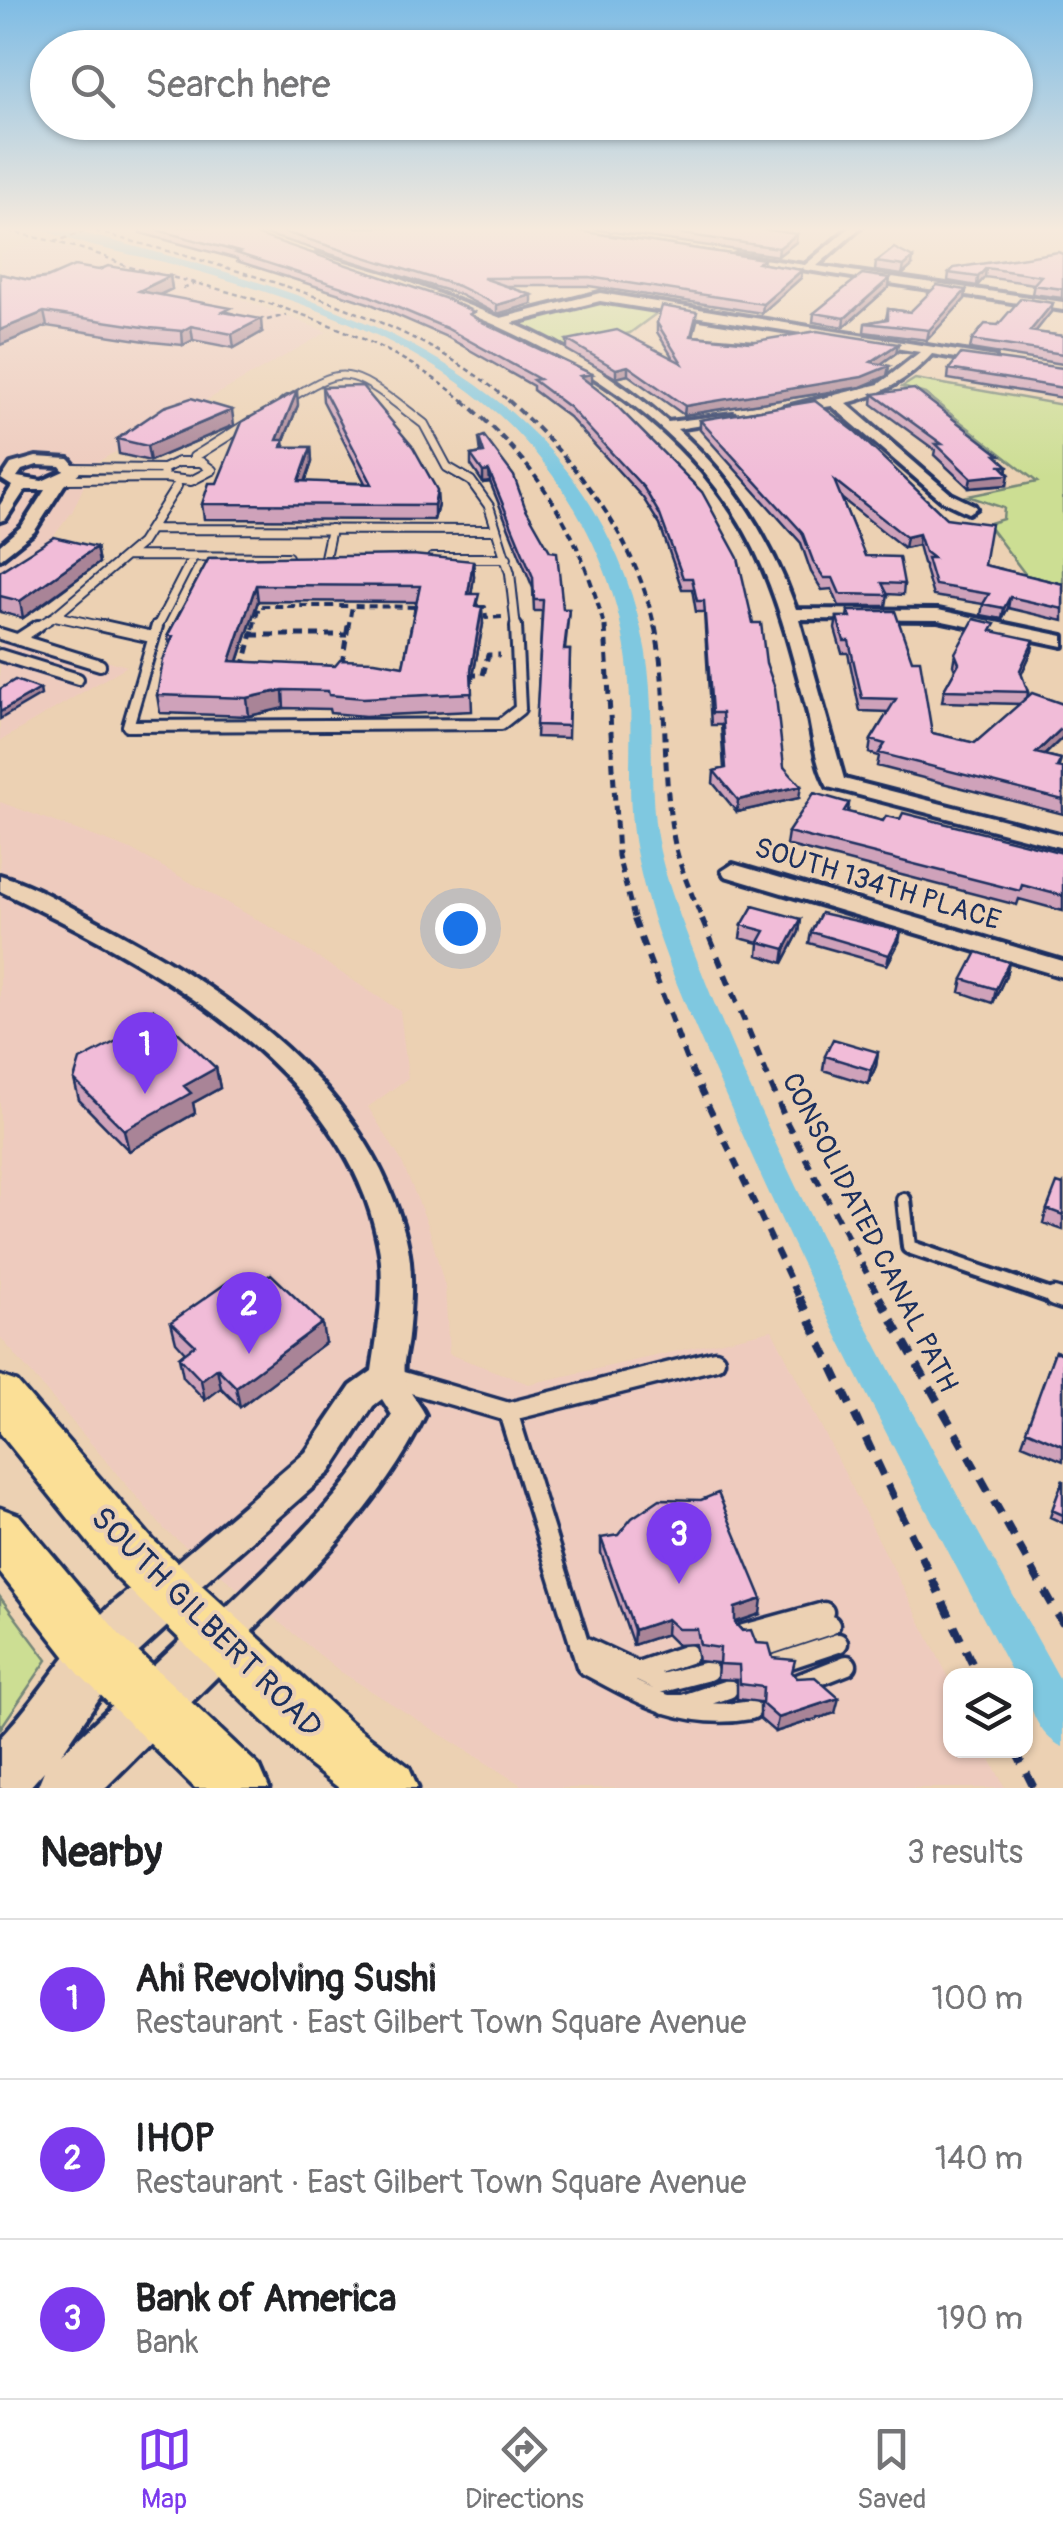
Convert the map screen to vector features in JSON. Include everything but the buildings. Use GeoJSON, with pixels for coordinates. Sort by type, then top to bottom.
{"type":"FeatureCollection","features":[{"type":"Feature","properties":{"kind":"main road","name":"SOUTH GILBERT ROAD"},"geometry":{"type":"LineString","coordinates":[[0,1397],[134,1558],[330,1744],[388,1788]]}},
{"type":"Feature","properties":{"kind":"main road"},"geometry":{"type":"LineString","coordinates":[[0,1532],[99,1654],[152,1709],[239,1788]]}},
{"type":"Feature","properties":{"kind":"street"},"geometry":{"type":"LineString","coordinates":[[472,310],[594,373],[664,427],[714,478],[741,514],[769,563],[789,614],[836,783],[1063,842]]}},
{"type":"Feature","properties":{"kind":"street"},"geometry":{"type":"LineString","coordinates":[[500,322],[546,310]]}},
{"type":"Feature","properties":{"kind":"street"},"geometry":{"type":"LineString","coordinates":[[682,310],[1006,362]]}},
{"type":"Feature","properties":{"kind":"street"},"geometry":{"type":"LineString","coordinates":[[736,334],[752,322]]}},
{"type":"Feature","properties":{"kind":"street"},"geometry":{"type":"LineString","coordinates":[[778,410],[881,390],[903,378],[928,350]]}},
{"type":"Feature","properties":{"kind":"street"},"geometry":{"type":"LineString","coordinates":[[834,401],[946,497],[968,508]]}},
{"type":"Feature","properties":{"kind":"street"},"geometry":{"type":"LineString","coordinates":[[664,427],[740,416]]}},
{"type":"Feature","properties":{"kind":"street"},"geometry":{"type":"LineString","coordinates":[[58,461],[66,477],[21,485],[8,476],[28,463],[58,461]]}},
{"type":"Feature","properties":{"kind":"street"},"geometry":{"type":"LineString","coordinates":[[0,554],[28,529],[66,477]]}},
{"type":"Feature","properties":{"kind":"street"},"geometry":{"type":"LineString","coordinates":[[0,516],[21,485]]}},
{"type":"Feature","properties":{"kind":"street"},"geometry":{"type":"LineString","coordinates":[[789,614],[938,615],[1063,640]]}},
{"type":"Feature","properties":{"kind":"street","name":"SOUTH 134TH PLACE"},"geometry":{"type":"LineString","coordinates":[[734,871],[1063,969]]}},
{"type":"Feature","properties":{"kind":"street"},"geometry":{"type":"LineString","coordinates":[[0,882],[114,939],[205,997],[332,1110],[360,1148],[382,1196],[393,1242],[396,1300],[388,1377],[410,1415],[387,1460],[338,1520],[152,1709],[65,1788]]}},
{"type":"Feature","properties":{"kind":"street"},"geometry":{"type":"LineString","coordinates":[[0,1778],[46,1730],[99,1654],[318,1462],[362,1396],[388,1377]]}},
{"type":"Feature","properties":{"kind":"lane"},"geometry":{"type":"LineString","coordinates":[[194,556],[152,637],[128,726],[500,724],[520,709],[508,558],[466,473],[447,467],[424,424],[361,376],[327,376],[280,405]]}},
{"type":"Feature","properties":{"kind":"lane"},"geometry":{"type":"LineString","coordinates":[[66,477],[164,473],[264,414]]}},
{"type":"Feature","properties":{"kind":"lane"},"geometry":{"type":"LineString","coordinates":[[164,473],[178,483],[199,479],[212,470],[191,460]]}},
{"type":"Feature","properties":{"kind":"lane"},"geometry":{"type":"LineString","coordinates":[[18,640],[55,616],[126,556],[150,529],[178,483]]}},
{"type":"Feature","properties":{"kind":"lane"},"geometry":{"type":"LineString","coordinates":[[150,529],[496,530]]}},
{"type":"Feature","properties":{"kind":"lane"},"geometry":{"type":"LineString","coordinates":[[325,557],[330,529]]}},
{"type":"Feature","properties":{"kind":"lane"},"geometry":{"type":"LineString","coordinates":[[126,556],[343,558]]}},
{"type":"Feature","properties":{"kind":"lane"},"geometry":{"type":"LineString","coordinates":[[416,558],[508,558]]}},
{"type":"Feature","properties":{"kind":"lane"},"geometry":{"type":"LineString","coordinates":[[55,616],[152,637]]}},
{"type":"Feature","properties":{"kind":"lane"},"geometry":{"type":"LineString","coordinates":[[0,634],[100,665]]}},
{"type":"Feature","properties":{"kind":"lane"},"geometry":{"type":"LineString","coordinates":[[0,655],[78,679]]}},
{"type":"Feature","properties":{"kind":"lane"},"geometry":{"type":"LineString","coordinates":[[904,1200],[909,1246],[921,1254],[1063,1300]]}},
{"type":"Feature","properties":{"kind":"lane"},"geometry":{"type":"LineString","coordinates":[[388,1377],[508,1412],[715,1360]]}},
{"type":"Feature","properties":{"kind":"lane"},"geometry":{"type":"LineString","coordinates":[[508,1412],[586,1665],[661,1704],[716,1719],[751,1710]]}},
{"type":"Feature","properties":{"kind":"lane"},"geometry":{"type":"LineString","coordinates":[[744,1634],[831,1627]]}},
{"type":"Feature","properties":{"kind":"lane"},"geometry":{"type":"LineString","coordinates":[[761,1648],[831,1627]]}},
{"type":"Feature","properties":{"kind":"lane"},"geometry":{"type":"LineString","coordinates":[[778,1664],[831,1627]]}},
{"type":"Feature","properties":{"kind":"lane"},"geometry":{"type":"LineString","coordinates":[[579,1644],[662,1683],[708,1671]]}},
{"type":"Feature","properties":{"kind":"lane"},"geometry":{"type":"LineString","coordinates":[[634,1672],[688,1654]]}},
{"type":"Feature","properties":{"kind":"lane"},"geometry":{"type":"LineString","coordinates":[[802,1683],[847,1665]]}},
{"type":"Feature","properties":{"kind":"lane"},"geometry":{"type":"LineString","coordinates":[[661,1704],[683,1704],[728,1689]]}},
{"type":"Feature","properties":{"kind":"path"},"geometry":{"type":"LineString","coordinates":[[280,310],[388,348],[447,386],[514,445],[582,550],[605,628],[618,856],[634,920],[686,1058],[974,1668]]}},
{"type":"Feature","properties":{"kind":"path","name":"CONSOLIDATED CANAL PATH"},"geometry":{"type":"LineString","coordinates":[[347,310],[394,328],[469,369],[518,405],[565,452],[636,563],[654,619],[667,725],[670,828],[679,863],[787,1124],[918,1370],[1063,1624]]}},
{"type":"Feature","properties":{"kind":"path"},"geometry":{"type":"LineString","coordinates":[[267,320],[290,314]]}},
{"type":"Feature","properties":{"kind":"path"},"geometry":{"type":"LineString","coordinates":[[334,606],[338,591]]}},
{"type":"Feature","properties":{"kind":"path"},"geometry":{"type":"LineString","coordinates":[[258,674],[241,674],[259,606],[430,607]]}},
{"type":"Feature","properties":{"kind":"path"},"geometry":{"type":"LineString","coordinates":[[340,674],[352,606]]}},
{"type":"Feature","properties":{"kind":"path"},"geometry":{"type":"LineString","coordinates":[[466,607],[484,607],[486,618],[515,617]]}},
{"type":"Feature","properties":{"kind":"path"},"geometry":{"type":"LineString","coordinates":[[252,635],[346,635]]}},
{"type":"Feature","properties":{"kind":"path"},"geometry":{"type":"LineString","coordinates":[[465,675],[483,675],[488,655],[517,655]]}},
{"type":"Feature","properties":{"kind":"path"},"geometry":{"type":"LineString","coordinates":[[1019,1758],[1034,1788]]}},
{"type":"Feature","properties":{"kind":"shaded area"},"geometry":{"type":"Polygon","coordinates":[[[0,310],[271,310],[327,332],[94,464],[72,512],[52,538],[0,577],[0,310]]]}},
{"type":"Feature","properties":{"kind":"shaded area"},"geometry":{"type":"Polygon","coordinates":[[[0,630],[127,666],[0,741],[0,630]]]}},
{"type":"Feature","properties":{"kind":"shaded area"},"geometry":{"type":"Polygon","coordinates":[[[0,802],[134,851],[272,928],[400,1011],[408,1078],[368,1107],[401,1160],[428,1225],[445,1287],[449,1354],[529,1384],[772,1330],[944,1668],[943,1758],[990,1758],[1005,1788],[526,1788],[341,1672],[165,1530],[0,1337],[0,802]]]}},
{"type":"Feature","properties":{"kind":"green space"},"geometry":{"type":"Polygon","coordinates":[[[571,310],[660,310],[630,333],[564,348],[517,324],[571,310]]]}},
{"type":"Feature","properties":{"kind":"green space"},"geometry":{"type":"Polygon","coordinates":[[[915,379],[1063,405],[1063,586],[1029,579],[987,524],[1003,519],[1004,508],[968,496],[1037,482],[925,394],[902,387],[915,379]]]}},
{"type":"Feature","properties":{"kind":"green space"},"geometry":{"type":"Polygon","coordinates":[[[0,1597],[47,1660],[0,1729],[0,1597]]]}},
{"type":"Feature","properties":{"kind":"waterway"},"geometry":{"type":"LineString","coordinates":[[329,310],[385,334],[446,369],[503,410],[552,461],[596,529],[632,632],[640,681],[644,828],[655,880],[685,964],[724,1061],[813,1254],[911,1446],[1063,1726]]}},
{"type":"Feature","properties":{"kind":"place","name":"Ahi Revolving Sushi"},"geometry":{"type":"Point","coordinates":[145,1094]}},
{"type":"Feature","properties":{"kind":"place","name":"IHOP"},"geometry":{"type":"Point","coordinates":[249,1354]}},
{"type":"Feature","properties":{"kind":"place","name":"Bank of America"},"geometry":{"type":"Point","coordinates":[679,1584]}}]}
